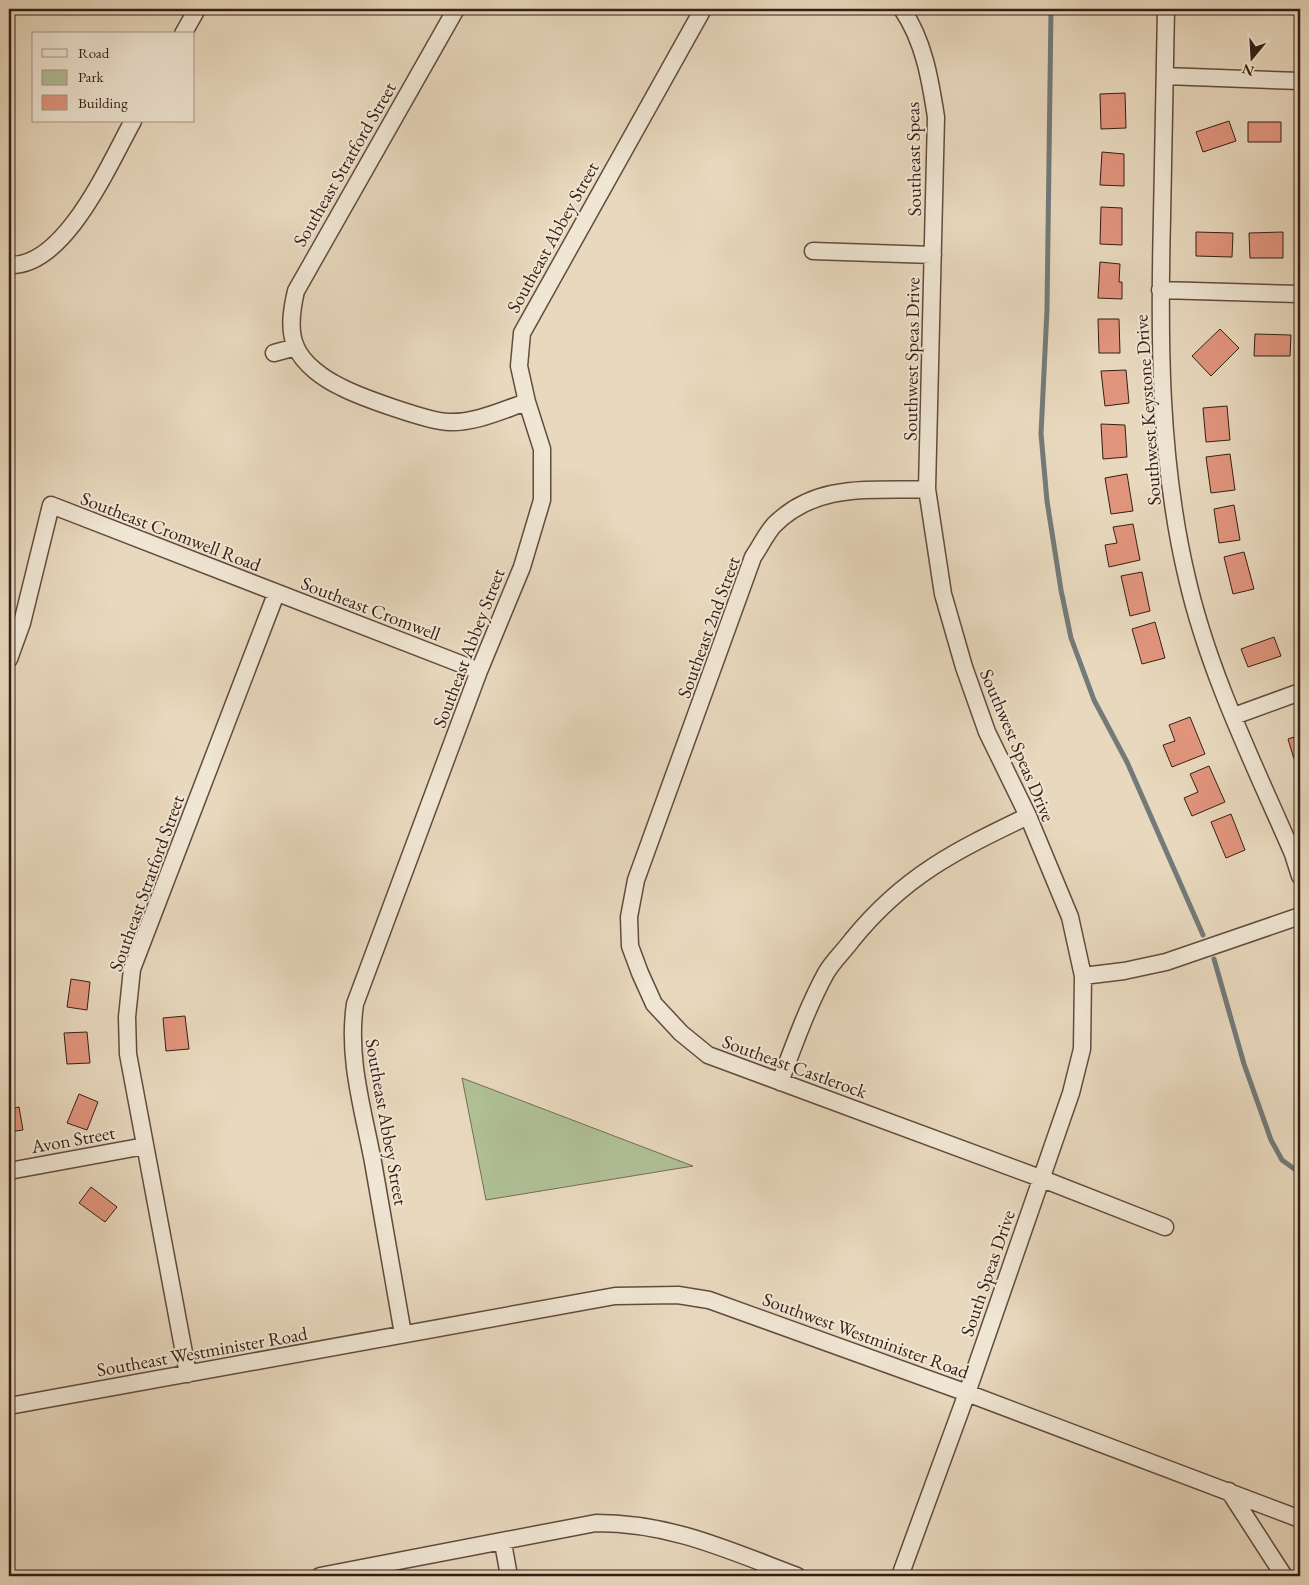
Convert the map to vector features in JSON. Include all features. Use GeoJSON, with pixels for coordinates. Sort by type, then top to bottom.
{"type":"FeatureCollection","features":[{"type":"Feature","properties":{"kind":"street"},"geometry":{"type":"LineString","coordinates":[[184,32],[197,9]]}},
{"type":"Feature","properties":{"kind":"street","name":"Southeast Stratford Street"},"geometry":{"type":"LineString","coordinates":[[296,347],[291,314],[296,291],[456,9]]}},
{"type":"Feature","properties":{"kind":"street","name":"Southeast Abbey Street"},"geometry":{"type":"LineString","coordinates":[[403,1334],[381,1204],[356,1080],[352,1025],[355,1004],[479,671],[522,566],[542,500],[542,449],[527,402],[519,366],[522,333],[703,9]]}},
{"type":"Feature","properties":{"kind":"street","name":"Southeast Speas"},"geometry":{"type":"LineString","coordinates":[[902,9],[921,47],[929,75],[936,117],[933,255]]}},
{"type":"Feature","properties":{"kind":"street","name":"Southwest Keystone Drive"},"geometry":{"type":"LineString","coordinates":[[1166,9],[1160,290],[1161,376],[1168,484],[1187,579],[1209,654],[1294,854],[1300,876]]}},
{"type":"Feature","properties":{"kind":"street"},"geometry":{"type":"LineString","coordinates":[[1165,76],[1300,81]]}},
{"type":"Feature","properties":{"kind":"street"},"geometry":{"type":"LineString","coordinates":[[15,266],[49,251],[74,225],[132,122]]}},
{"type":"Feature","properties":{"kind":"street"},"geometry":{"type":"LineString","coordinates":[[813,251],[933,255]]}},
{"type":"Feature","properties":{"kind":"street","name":"Southwest Speas Drive"},"geometry":{"type":"LineString","coordinates":[[933,255],[927,489],[943,594],[964,667],[987,732],[1028,816],[1070,917],[1083,976]]}},
{"type":"Feature","properties":{"kind":"street"},"geometry":{"type":"LineString","coordinates":[[1160,290],[1300,294]]}},
{"type":"Feature","properties":{"kind":"street"},"geometry":{"type":"LineString","coordinates":[[274,354],[296,347],[309,366],[341,387],[418,416],[449,423],[485,417],[527,402]]}},
{"type":"Feature","properties":{"kind":"street","name":"Southeast 2nd Street"},"geometry":{"type":"LineString","coordinates":[[633,900],[636,880],[753,558],[773,526],[800,503],[832,492],[927,489]]}},
{"type":"Feature","properties":{"kind":"street","name":"Southeast Cromwell Road"},"geometry":{"type":"LineString","coordinates":[[9,660],[22,623],[51,505],[276,594]]}},
{"type":"Feature","properties":{"kind":"street","name":"Southeast Stratford Street"},"geometry":{"type":"LineString","coordinates":[[188,1374],[128,1054],[126,1017],[132,969],[276,594]]}},
{"type":"Feature","properties":{"kind":"street","name":"Southeast Cromwell"},"geometry":{"type":"LineString","coordinates":[[276,594],[479,671]]}},
{"type":"Feature","properties":{"kind":"street"},"geometry":{"type":"LineString","coordinates":[[1234,716],[1300,692]]}},
{"type":"Feature","properties":{"kind":"street"},"geometry":{"type":"LineString","coordinates":[[780,1082],[804,1016],[827,971],[862,928],[894,896],[926,870],[959,849],[1028,816]]}},
{"type":"Feature","properties":{"kind":"street","name":"Southeast Castlerock"},"geometry":{"type":"LineString","coordinates":[[633,900],[629,917],[630,946],[654,1004],[681,1034],[708,1055],[1040,1178],[1165,1227]]}},
{"type":"Feature","properties":{"kind":"street"},"geometry":{"type":"LineString","coordinates":[[1083,976],[1124,971],[1166,962],[1300,916]]}},
{"type":"Feature","properties":{"kind":"street","name":"South Speas Drive"},"geometry":{"type":"LineString","coordinates":[[900,1576],[967,1393],[1071,1093],[1082,1050],[1083,976]]}},
{"type":"Feature","properties":{"kind":"street","name":"Avon Street"},"geometry":{"type":"LineString","coordinates":[[9,1170],[144,1146]]}},
{"type":"Feature","properties":{"kind":"street","name":"Southwest Westminister Road"},"geometry":{"type":"LineString","coordinates":[[403,1334],[615,1296],[678,1295],[709,1300],[967,1393],[1300,1519]]}},
{"type":"Feature","properties":{"kind":"street","name":"Southeast Westminister Road"},"geometry":{"type":"LineString","coordinates":[[9,1406],[403,1334]]}},
{"type":"Feature","properties":{"kind":"street"},"geometry":{"type":"LineString","coordinates":[[1229,1492],[1284,1576]]}},
{"type":"Feature","properties":{"kind":"street"},"geometry":{"type":"LineString","coordinates":[[320,1576],[503,1543],[596,1523],[628,1523],[682,1533],[797,1576]]}},
{"type":"Feature","properties":{"kind":"street"},"geometry":{"type":"LineString","coordinates":[[503,1543],[509,1576]]}},
{"type":"Feature","properties":{"kind":"green space"},"geometry":{"type":"Polygon","coordinates":[[[462,1078],[693,1166],[486,1200],[462,1078]]]}},
{"type":"Feature","properties":{"kind":"building"},"geometry":{"type":"Polygon","coordinates":[[[1125,93],[1126,128],[1101,129],[1100,94],[1125,93]]]}},
{"type":"Feature","properties":{"kind":"building"},"geometry":{"type":"Polygon","coordinates":[[[1298,119],[1300,120],[1300,144],[1296,143],[1298,119]]]}},
{"type":"Feature","properties":{"kind":"building"},"geometry":{"type":"Polygon","coordinates":[[[1229,121],[1236,141],[1203,152],[1196,132],[1229,121]]]}},
{"type":"Feature","properties":{"kind":"building"},"geometry":{"type":"Polygon","coordinates":[[[1248,122],[1281,122],[1281,142],[1248,142],[1248,122]]]}},
{"type":"Feature","properties":{"kind":"building"},"geometry":{"type":"Polygon","coordinates":[[[1102,152],[1124,154],[1124,186],[1100,185],[1102,152]]]}},
{"type":"Feature","properties":{"kind":"building"},"geometry":{"type":"Polygon","coordinates":[[[1101,207],[1122,208],[1122,245],[1100,244],[1101,207]]]}},
{"type":"Feature","properties":{"kind":"building"},"geometry":{"type":"Polygon","coordinates":[[[1196,232],[1233,233],[1232,257],[1196,256],[1196,232]]]}},
{"type":"Feature","properties":{"kind":"building"},"geometry":{"type":"Polygon","coordinates":[[[1283,232],[1283,258],[1250,258],[1249,233],[1283,232]]]}},
{"type":"Feature","properties":{"kind":"building"},"geometry":{"type":"Polygon","coordinates":[[[1100,262],[1120,264],[1119,282],[1122,282],[1122,299],[1098,298],[1100,262]]]}},
{"type":"Feature","properties":{"kind":"building"},"geometry":{"type":"Polygon","coordinates":[[[1098,319],[1119,319],[1120,353],[1099,353],[1098,319]]]}},
{"type":"Feature","properties":{"kind":"building"},"geometry":{"type":"Polygon","coordinates":[[[1220,329],[1239,348],[1211,376],[1192,356],[1220,329]]]}},
{"type":"Feature","properties":{"kind":"building"},"geometry":{"type":"Polygon","coordinates":[[[1255,334],[1291,335],[1290,356],[1254,356],[1255,334]]]}},
{"type":"Feature","properties":{"kind":"building"},"geometry":{"type":"Polygon","coordinates":[[[1126,370],[1129,403],[1105,406],[1101,371],[1126,370]]]}},
{"type":"Feature","properties":{"kind":"building"},"geometry":{"type":"Polygon","coordinates":[[[1227,406],[1230,440],[1206,442],[1203,408],[1227,406]]]}},
{"type":"Feature","properties":{"kind":"building"},"geometry":{"type":"Polygon","coordinates":[[[1101,424],[1125,425],[1127,457],[1103,459],[1101,424]]]}},
{"type":"Feature","properties":{"kind":"building"},"geometry":{"type":"Polygon","coordinates":[[[1230,454],[1235,490],[1211,493],[1206,457],[1230,454]]]}},
{"type":"Feature","properties":{"kind":"building"},"geometry":{"type":"Polygon","coordinates":[[[1127,474],[1133,511],[1111,514],[1105,478],[1127,474]]]}},
{"type":"Feature","properties":{"kind":"building"},"geometry":{"type":"Polygon","coordinates":[[[1234,505],[1240,540],[1219,543],[1214,509],[1234,505]]]}},
{"type":"Feature","properties":{"kind":"building"},"geometry":{"type":"Polygon","coordinates":[[[1133,524],[1140,560],[1109,567],[1105,545],[1117,543],[1113,527],[1133,524]]]}},
{"type":"Feature","properties":{"kind":"building"},"geometry":{"type":"Polygon","coordinates":[[[1244,552],[1254,589],[1233,594],[1224,557],[1244,552]]]}},
{"type":"Feature","properties":{"kind":"building"},"geometry":{"type":"Polygon","coordinates":[[[1142,572],[1150,611],[1130,616],[1121,576],[1142,572]]]}},
{"type":"Feature","properties":{"kind":"building"},"geometry":{"type":"Polygon","coordinates":[[[1155,622],[1165,658],[1142,664],[1132,629],[1155,622]]]}},
{"type":"Feature","properties":{"kind":"building"},"geometry":{"type":"Polygon","coordinates":[[[1274,637],[1281,656],[1248,667],[1241,649],[1274,637]]]}},
{"type":"Feature","properties":{"kind":"building"},"geometry":{"type":"Polygon","coordinates":[[[1190,717],[1205,754],[1172,767],[1163,745],[1175,741],[1169,725],[1190,717]]]}},
{"type":"Feature","properties":{"kind":"building"},"geometry":{"type":"Polygon","coordinates":[[[1300,735],[1300,757],[1294,759],[1288,739],[1300,735]]]}},
{"type":"Feature","properties":{"kind":"building"},"geometry":{"type":"Polygon","coordinates":[[[1209,766],[1225,802],[1192,816],[1184,798],[1198,792],[1190,774],[1209,766]]]}},
{"type":"Feature","properties":{"kind":"building"},"geometry":{"type":"Polygon","coordinates":[[[1231,814],[1245,850],[1226,858],[1211,822],[1231,814]]]}},
{"type":"Feature","properties":{"kind":"building"},"geometry":{"type":"Polygon","coordinates":[[[71,979],[90,982],[87,1010],[67,1007],[71,979]]]}},
{"type":"Feature","properties":{"kind":"building"},"geometry":{"type":"Polygon","coordinates":[[[185,1016],[189,1049],[166,1051],[163,1018],[185,1016]]]}},
{"type":"Feature","properties":{"kind":"building"},"geometry":{"type":"Polygon","coordinates":[[[87,1032],[90,1063],[67,1064],[64,1033],[87,1032]]]}},
{"type":"Feature","properties":{"kind":"building"},"geometry":{"type":"Polygon","coordinates":[[[79,1094],[98,1102],[87,1130],[67,1123],[79,1094]]]}},
{"type":"Feature","properties":{"kind":"building"},"geometry":{"type":"Polygon","coordinates":[[[19,1107],[23,1130],[9,1132],[9,1109],[19,1107]]]}},
{"type":"Feature","properties":{"kind":"building"},"geometry":{"type":"Polygon","coordinates":[[[91,1187],[117,1207],[105,1222],[79,1203],[91,1187]]]}},
{"type":"Feature","properties":{"kind":"waterway"},"geometry":{"type":"LineString","coordinates":[[1051,9],[1047,310],[1041,434],[1047,501],[1061,590],[1071,638],[1094,700],[1127,762],[1203,935]]}},
{"type":"Feature","properties":{"kind":"waterway"},"geometry":{"type":"LineString","coordinates":[[1214,959],[1244,1064],[1271,1140],[1282,1160],[1300,1173]]}}]}
